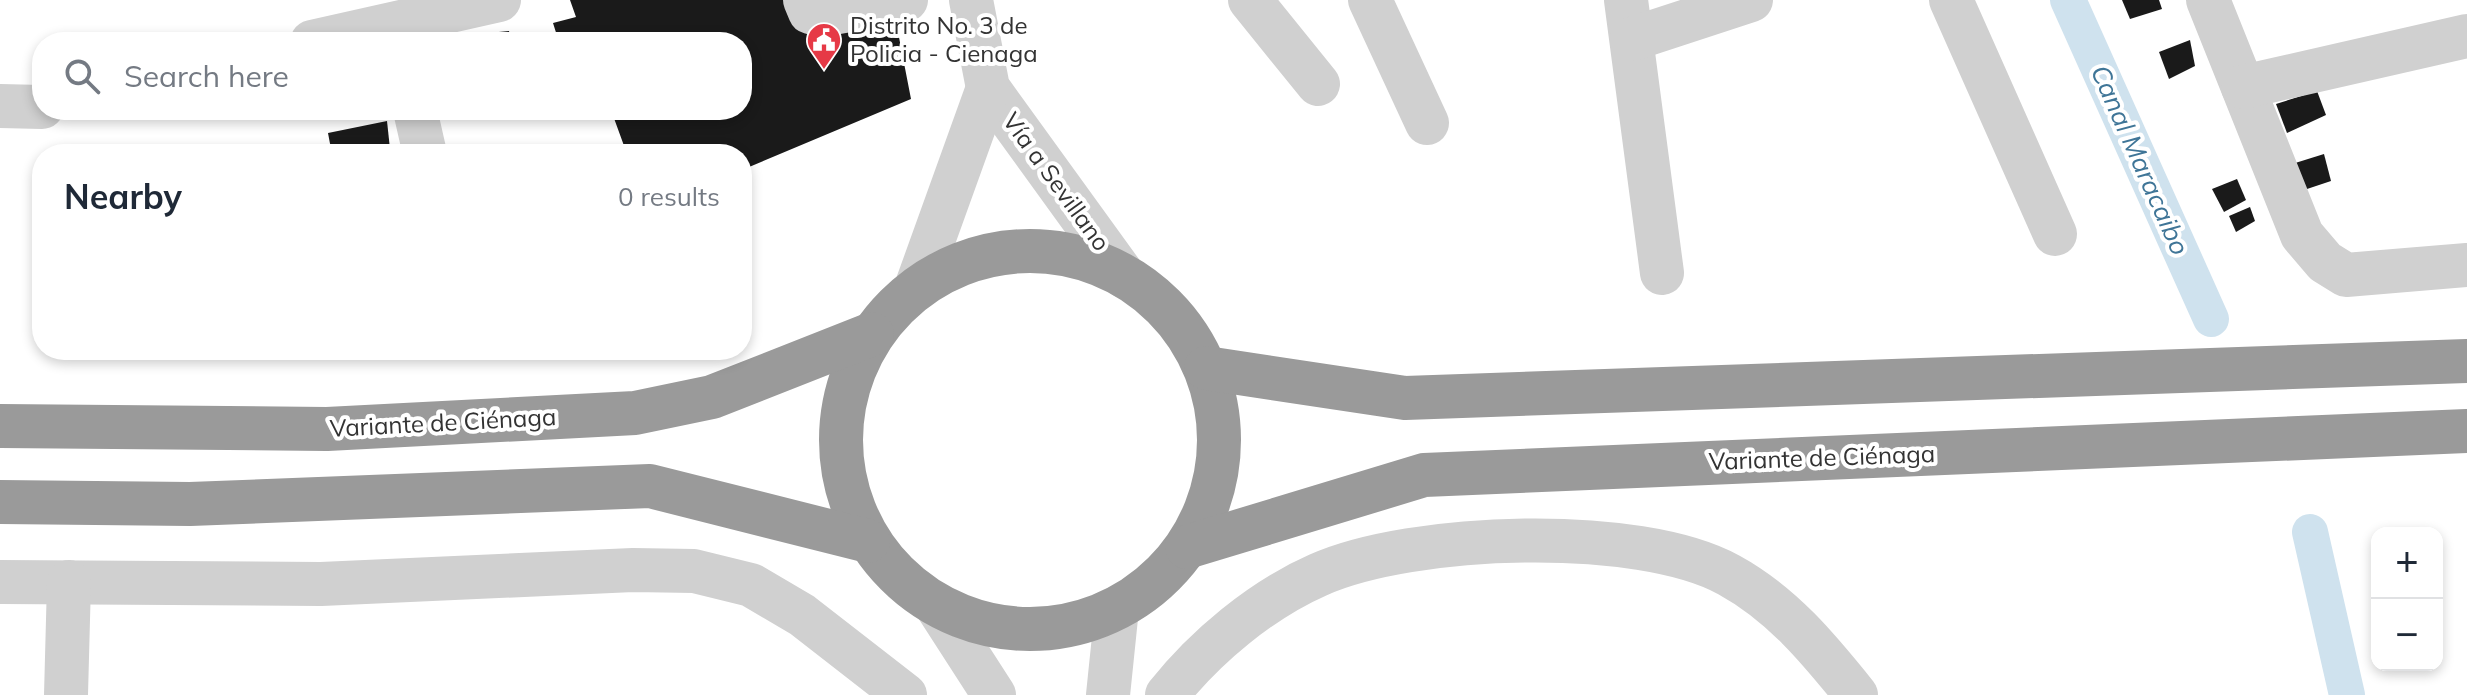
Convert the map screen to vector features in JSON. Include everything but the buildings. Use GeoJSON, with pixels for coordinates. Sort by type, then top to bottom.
{"type":"FeatureCollection","features":[{"type":"Feature","properties":{"kind":"highway"},"geometry":{"type":"LineString","coordinates":[[1034,251],[1095,262],[1124,276],[1173,315],[1206,368],[1218,413],[1219,460],[1202,520],[1187,547],[1167,571],[1117,608],[1057,628],[995,626],[936,605],[887,566],[868,541],[844,483],[840,421],[857,361],[872,334],[916,288],[971,260],[1034,251]]}},
{"type":"Feature","properties":{"kind":"highway","name":"Variante de Ciénaga"},"geometry":{"type":"LineString","coordinates":[[0,426],[327,429],[635,413],[712,397],[872,334]]}},
{"type":"Feature","properties":{"kind":"highway"},"geometry":{"type":"LineString","coordinates":[[1206,368],[1405,398],[2467,361]]}},
{"type":"Feature","properties":{"kind":"highway","name":"Variante de Ciénaga"},"geometry":{"type":"LineString","coordinates":[[1187,547],[1424,475],[2467,431]]}},
{"type":"Feature","properties":{"kind":"highway"},"geometry":{"type":"LineString","coordinates":[[0,502],[190,504],[650,486],[868,541]]}},
{"type":"Feature","properties":{"kind":"street"},"geometry":{"type":"LineString","coordinates":[[352,32],[499,0]]}},
{"type":"Feature","properties":{"kind":"street"},"geometry":{"type":"LineString","coordinates":[[805,0],[810,12],[821,15],[906,0]]}},
{"type":"Feature","properties":{"kind":"street","name":"Vía a Sevillano"},"geometry":{"type":"LineString","coordinates":[[971,0],[988,88],[1124,276]]}},
{"type":"Feature","properties":{"kind":"street"},"geometry":{"type":"LineString","coordinates":[[1250,0],[1318,84]]}},
{"type":"Feature","properties":{"kind":"street"},"geometry":{"type":"LineString","coordinates":[[1370,0],[1427,123]]}},
{"type":"Feature","properties":{"kind":"street"},"geometry":{"type":"LineString","coordinates":[[1662,273],[1629,20],[1751,0]]}},
{"type":"Feature","properties":{"kind":"street"},"geometry":{"type":"LineString","coordinates":[[1951,0],[2055,234]]}},
{"type":"Feature","properties":{"kind":"street"},"geometry":{"type":"LineString","coordinates":[[2208,0],[2309,247],[2346,275],[2467,265]]}},
{"type":"Feature","properties":{"kind":"street"},"geometry":{"type":"LineString","coordinates":[[2243,87],[2467,36]]}},
{"type":"Feature","properties":{"kind":"street","name":"Vía a Sevillano"},"geometry":{"type":"LineString","coordinates":[[916,288],[988,88]]}},
{"type":"Feature","properties":{"kind":"street"},"geometry":{"type":"LineString","coordinates":[[0,106],[32,107]]}},
{"type":"Feature","properties":{"kind":"street"},"geometry":{"type":"LineString","coordinates":[[417,120],[423,144]]}},
{"type":"Feature","properties":{"kind":"street"},"geometry":{"type":"LineString","coordinates":[[1167,695],[1232,630],[1318,575],[1366,558],[1421,548],[1506,541],[1614,544],[1681,556],[1727,573],[1778,608],[1817,646],[1856,695]]}},
{"type":"Feature","properties":{"kind":"street"},"geometry":{"type":"LineString","coordinates":[[0,582],[321,584],[633,570],[694,571],[751,585],[802,615],[905,695]]}},
{"type":"Feature","properties":{"kind":"street"},"geometry":{"type":"LineString","coordinates":[[66,695],[69,582]]}},
{"type":"Feature","properties":{"kind":"street"},"geometry":{"type":"LineString","coordinates":[[936,605],[993,695]]}},
{"type":"Feature","properties":{"kind":"street"},"geometry":{"type":"LineString","coordinates":[[1108,695],[1117,608]]}},
{"type":"Feature","properties":{"kind":"waterway","name":"Canal Maracaibo"},"geometry":{"type":"LineString","coordinates":[[2068,0],[2211,319]]}},
{"type":"Feature","properties":{"kind":"waterway","name":"Canal Maracaibo"},"geometry":{"type":"LineString","coordinates":[[2310,532],[2347,695]]}},
{"type":"Feature","properties":{"kind":"place","name":"Distrito No. 3 de Policia - Cienaga"},"geometry":{"type":"Point","coordinates":[824,71]}}]}
